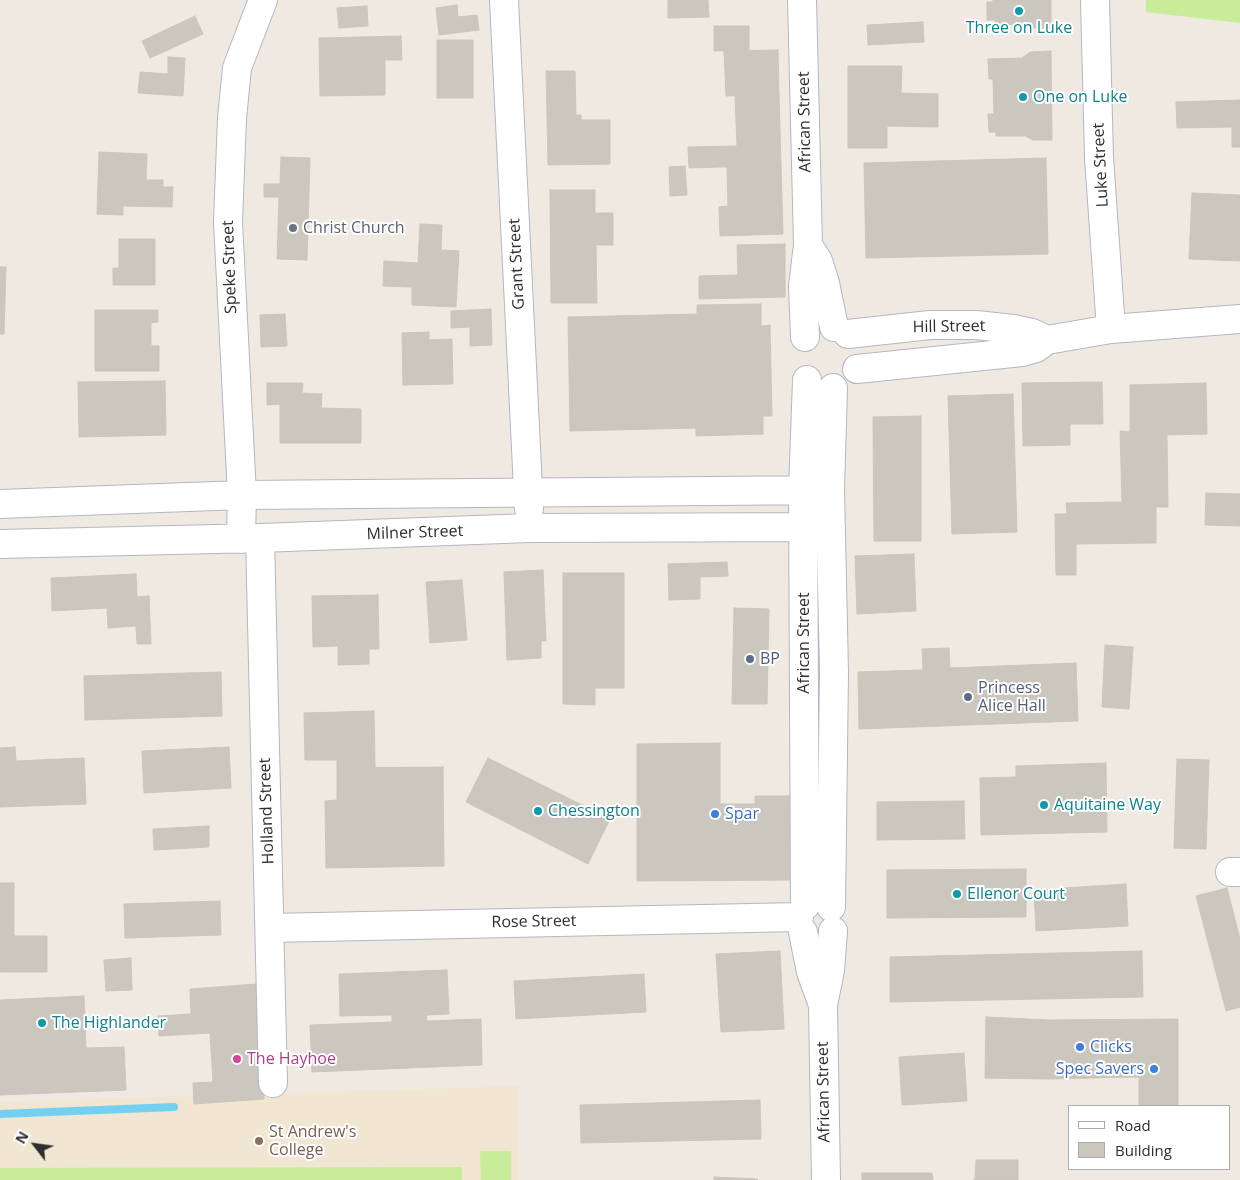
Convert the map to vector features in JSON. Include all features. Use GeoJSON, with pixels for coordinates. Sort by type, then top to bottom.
{"type":"FeatureCollection","features":[{"type":"Feature","properties":{"kind":"street","name":"Speke Street"},"geometry":{"type":"LineString","coordinates":[[250,538],[242,495],[228,222],[232,118],[237,68],[263,0]]}},
{"type":"Feature","properties":{"kind":"street","name":"Grant Street"},"geometry":{"type":"LineString","coordinates":[[504,0],[530,528]]}},
{"type":"Feature","properties":{"kind":"street","name":"African Street"},"geometry":{"type":"LineString","coordinates":[[802,0],[808,244],[803,286],[805,337]]}},
{"type":"Feature","properties":{"kind":"street","name":"Luke Street"},"geometry":{"type":"LineString","coordinates":[[1096,0],[1099,158],[1111,329]]}},
{"type":"Feature","properties":{"kind":"street","name":"African Street"},"geometry":{"type":"LineString","coordinates":[[808,244],[818,262],[841,330]]}},
{"type":"Feature","properties":{"kind":"street","name":"Hill Street"},"geometry":{"type":"LineString","coordinates":[[857,369],[1022,352],[1036,348],[1047,340],[1111,329],[1240,320]]}},
{"type":"Feature","properties":{"kind":"street","name":"Hill Street"},"geometry":{"type":"LineString","coordinates":[[841,330],[930,325],[976,325],[1032,333],[1047,340]]}},
{"type":"Feature","properties":{"kind":"street"},"geometry":{"type":"LineString","coordinates":[[824,327],[841,330],[858,347],[860,358],[852,378],[833,388],[822,388],[807,380],[799,368],[797,357],[805,337],[814,330],[824,327]]}},
{"type":"Feature","properties":{"kind":"street","name":"African Street"},"geometry":{"type":"LineString","coordinates":[[807,380],[803,491],[814,919],[830,971],[823,1004],[826,1180]]}},
{"type":"Feature","properties":{"kind":"street","name":"African Street"},"geometry":{"type":"LineString","coordinates":[[814,919],[834,672],[830,490],[833,388]]}},
{"type":"Feature","properties":{"kind":"street"},"geometry":{"type":"LineString","coordinates":[[0,504],[242,495],[830,490]]}},
{"type":"Feature","properties":{"kind":"street","name":"Milner Street"},"geometry":{"type":"LineString","coordinates":[[0,544],[250,538],[530,528],[831,527]]}},
{"type":"Feature","properties":{"kind":"street","name":"Holland Street"},"geometry":{"type":"LineString","coordinates":[[250,538],[270,928],[273,1083]]}},
{"type":"Feature","properties":{"kind":"street","name":"Rose Street"},"geometry":{"type":"LineString","coordinates":[[270,928],[814,919]]}},
{"type":"Feature","properties":{"kind":"shaded area","name":"St Andrew's College"},"geometry":{"type":"Polygon","coordinates":[[[519,1086],[519,1180],[0,1180],[0,1102],[519,1086]]]}},
{"type":"Feature","properties":{"kind":"green space"},"geometry":{"type":"Polygon","coordinates":[[[1146,0],[1240,0],[1240,23],[1146,12],[1146,0]]]}},
{"type":"Feature","properties":{"kind":"green space"},"geometry":{"type":"Polygon","coordinates":[[[480,1151],[511,1151],[511,1180],[481,1180],[480,1151]]]}},
{"type":"Feature","properties":{"kind":"green space"},"geometry":{"type":"Polygon","coordinates":[[[462,1167],[462,1180],[0,1180],[0,1168],[462,1167]]]}},
{"type":"Feature","properties":{"kind":"building"},"geometry":{"type":"Polygon","coordinates":[[[668,0],[708,0],[709,17],[668,18],[668,0]]]}},
{"type":"Feature","properties":{"kind":"building","name":"Three on Luke"},"geometry":{"type":"Polygon","coordinates":[[[993,0],[1051,0],[1051,28],[1032,28],[1024,24],[995,25],[995,20],[987,20],[987,2],[993,2],[993,0]]]}},
{"type":"Feature","properties":{"kind":"building"},"geometry":{"type":"Polygon","coordinates":[[[457,5],[458,17],[477,15],[479,30],[439,35],[436,8],[457,5]]]}},
{"type":"Feature","properties":{"kind":"building"},"geometry":{"type":"Polygon","coordinates":[[[367,6],[368,26],[339,28],[337,8],[367,6]]]}},
{"type":"Feature","properties":{"kind":"building"},"geometry":{"type":"Polygon","coordinates":[[[195,16],[203,34],[150,58],[142,41],[195,16]]]}},
{"type":"Feature","properties":{"kind":"building"},"geometry":{"type":"Polygon","coordinates":[[[923,22],[924,42],[868,45],[867,25],[923,22]]]}},
{"type":"Feature","properties":{"kind":"building"},"geometry":{"type":"Polygon","coordinates":[[[714,26],[749,26],[749,50],[714,51],[714,26]]]}},
{"type":"Feature","properties":{"kind":"building"},"geometry":{"type":"Polygon","coordinates":[[[401,36],[402,60],[385,60],[385,95],[320,96],[319,38],[401,36]]]}},
{"type":"Feature","properties":{"kind":"building"},"geometry":{"type":"Polygon","coordinates":[[[437,40],[473,40],[473,98],[437,98],[437,40]]]}},
{"type":"Feature","properties":{"kind":"building"},"geometry":{"type":"Polygon","coordinates":[[[778,50],[779,94],[726,96],[724,51],[778,50]]]}},
{"type":"Feature","properties":{"kind":"building","name":"One on Luke"},"geometry":{"type":"Polygon","coordinates":[[[1051,51],[1052,140],[1033,140],[1025,136],[996,136],[996,132],[989,132],[988,114],[994,114],[993,79],[989,79],[988,59],[1022,58],[1030,52],[1051,51]]]}},
{"type":"Feature","properties":{"kind":"building"},"geometry":{"type":"Polygon","coordinates":[[[168,57],[185,58],[183,96],[138,93],[140,72],[168,74],[168,57]]]}},
{"type":"Feature","properties":{"kind":"building"},"geometry":{"type":"Polygon","coordinates":[[[848,66],[902,66],[901,93],[938,94],[938,127],[887,126],[887,148],[848,148],[848,66]]]}},
{"type":"Feature","properties":{"kind":"building"},"geometry":{"type":"Polygon","coordinates":[[[546,71],[575,71],[576,115],[547,115],[546,71]]]}},
{"type":"Feature","properties":{"kind":"building"},"geometry":{"type":"Polygon","coordinates":[[[779,94],[781,165],[689,168],[688,147],[737,146],[735,96],[779,94]]]}},
{"type":"Feature","properties":{"kind":"building"},"geometry":{"type":"Polygon","coordinates":[[[1240,100],[1240,147],[1232,147],[1232,127],[1177,128],[1176,102],[1240,100]]]}},
{"type":"Feature","properties":{"kind":"building"},"geometry":{"type":"Polygon","coordinates":[[[547,115],[581,115],[581,120],[610,120],[610,164],[548,165],[547,115]]]}},
{"type":"Feature","properties":{"kind":"building"},"geometry":{"type":"Polygon","coordinates":[[[99,152],[147,154],[146,180],[163,180],[163,187],[173,187],[172,207],[123,206],[123,215],[97,214],[99,152]]]}},
{"type":"Feature","properties":{"kind":"building","name":"Christ Church"},"geometry":{"type":"Polygon","coordinates":[[[281,157],[310,158],[307,260],[277,259],[279,197],[264,197],[264,184],[280,184],[281,157]]]}},
{"type":"Feature","properties":{"kind":"building"},"geometry":{"type":"Polygon","coordinates":[[[1046,158],[1048,254],[866,258],[864,163],[1046,158]]]}},
{"type":"Feature","properties":{"kind":"building"},"geometry":{"type":"Polygon","coordinates":[[[781,165],[783,234],[720,236],[719,207],[728,206],[727,167],[781,165]]]}},
{"type":"Feature","properties":{"kind":"building"},"geometry":{"type":"Polygon","coordinates":[[[685,166],[687,195],[670,196],[669,167],[685,166]]]}},
{"type":"Feature","properties":{"kind":"building"},"geometry":{"type":"Polygon","coordinates":[[[550,190],[595,190],[595,213],[613,213],[613,245],[596,245],[597,303],[551,303],[550,190]]]}},
{"type":"Feature","properties":{"kind":"building"},"geometry":{"type":"Polygon","coordinates":[[[1192,193],[1240,195],[1240,261],[1189,259],[1192,193]]]}},
{"type":"Feature","properties":{"kind":"building"},"geometry":{"type":"Polygon","coordinates":[[[420,224],[442,225],[441,250],[459,251],[456,307],[412,305],[412,287],[383,286],[384,261],[418,263],[420,224]]]}},
{"type":"Feature","properties":{"kind":"building"},"geometry":{"type":"Polygon","coordinates":[[[119,239],[155,239],[155,285],[113,285],[113,268],[119,268],[119,239]]]}},
{"type":"Feature","properties":{"kind":"building"},"geometry":{"type":"Polygon","coordinates":[[[785,244],[785,297],[699,299],[699,276],[738,275],[737,245],[785,244]]]}},
{"type":"Feature","properties":{"kind":"building"},"geometry":{"type":"Polygon","coordinates":[[[0,267],[6,267],[4,334],[0,334],[0,267]]]}},
{"type":"Feature","properties":{"kind":"building"},"geometry":{"type":"Polygon","coordinates":[[[761,304],[761,326],[770,325],[772,416],[763,416],[763,434],[696,436],[696,428],[570,431],[568,317],[697,314],[697,305],[761,304]]]}},
{"type":"Feature","properties":{"kind":"building"},"geometry":{"type":"Polygon","coordinates":[[[491,309],[492,345],[470,346],[470,327],[451,328],[451,311],[491,309]]]}},
{"type":"Feature","properties":{"kind":"building"},"geometry":{"type":"Polygon","coordinates":[[[95,310],[158,310],[158,322],[151,323],[151,346],[159,346],[159,371],[95,371],[95,310]]]}},
{"type":"Feature","properties":{"kind":"building"},"geometry":{"type":"Polygon","coordinates":[[[285,314],[287,346],[261,347],[260,315],[285,314]]]}},
{"type":"Feature","properties":{"kind":"building"},"geometry":{"type":"Polygon","coordinates":[[[429,332],[429,340],[452,339],[453,384],[403,385],[402,333],[429,332]]]}},
{"type":"Feature","properties":{"kind":"building"},"geometry":{"type":"Polygon","coordinates":[[[165,381],[166,435],[79,437],[78,382],[165,381]]]}},
{"type":"Feature","properties":{"kind":"building"},"geometry":{"type":"Polygon","coordinates":[[[1102,382],[1103,424],[1070,424],[1070,445],[1023,446],[1022,383],[1102,382]]]}},
{"type":"Feature","properties":{"kind":"building"},"geometry":{"type":"Polygon","coordinates":[[[267,383],[303,383],[302,393],[322,394],[321,408],[361,409],[361,443],[280,443],[280,404],[267,405],[267,383]]]}},
{"type":"Feature","properties":{"kind":"building"},"geometry":{"type":"Polygon","coordinates":[[[1206,383],[1207,434],[1167,435],[1168,507],[1156,507],[1156,543],[1076,544],[1076,575],[1056,575],[1055,514],[1067,514],[1066,503],[1122,502],[1120,431],[1130,432],[1130,385],[1206,383]]]}},
{"type":"Feature","properties":{"kind":"building"},"geometry":{"type":"Polygon","coordinates":[[[1013,394],[1017,532],[952,534],[948,396],[1013,394]]]}},
{"type":"Feature","properties":{"kind":"building"},"geometry":{"type":"Polygon","coordinates":[[[921,416],[921,541],[874,541],[873,417],[921,416]]]}},
{"type":"Feature","properties":{"kind":"building"},"geometry":{"type":"Polygon","coordinates":[[[1206,493],[1240,494],[1240,526],[1205,525],[1206,493]]]}},
{"type":"Feature","properties":{"kind":"building"},"geometry":{"type":"Polygon","coordinates":[[[914,554],[916,611],[857,614],[855,556],[914,554]]]}},
{"type":"Feature","properties":{"kind":"building"},"geometry":{"type":"Polygon","coordinates":[[[727,562],[728,576],[700,577],[700,599],[669,600],[668,564],[727,562]]]}},
{"type":"Feature","properties":{"kind":"building"},"geometry":{"type":"Polygon","coordinates":[[[543,570],[546,641],[541,641],[541,658],[507,660],[504,572],[543,570]]]}},
{"type":"Feature","properties":{"kind":"building"},"geometry":{"type":"Polygon","coordinates":[[[563,573],[624,573],[624,688],[595,688],[595,705],[563,704],[563,573]]]}},
{"type":"Feature","properties":{"kind":"building"},"geometry":{"type":"Polygon","coordinates":[[[136,574],[137,597],[149,596],[151,644],[137,644],[136,626],[108,628],[107,608],[52,611],[51,578],[136,574]]]}},
{"type":"Feature","properties":{"kind":"building"},"geometry":{"type":"Polygon","coordinates":[[[462,580],[467,640],[430,643],[426,582],[462,580]]]}},
{"type":"Feature","properties":{"kind":"building"},"geometry":{"type":"Polygon","coordinates":[[[378,595],[379,649],[369,649],[369,664],[338,665],[338,646],[313,647],[312,596],[378,595]]]}},
{"type":"Feature","properties":{"kind":"building"},"geometry":{"type":"Polygon","coordinates":[[[734,608],[769,609],[767,704],[732,704],[734,608]]]}},
{"type":"Feature","properties":{"kind":"building"},"geometry":{"type":"Polygon","coordinates":[[[1105,645],[1133,647],[1129,709],[1102,707],[1105,645]]]}},
{"type":"Feature","properties":{"kind":"building","name":"Princess Alice Hall"},"geometry":{"type":"Polygon","coordinates":[[[949,648],[950,668],[1076,663],[1078,721],[859,729],[858,672],[923,670],[922,649],[949,648]]]}},
{"type":"Feature","properties":{"kind":"building"},"geometry":{"type":"Polygon","coordinates":[[[221,672],[222,716],[85,720],[84,676],[221,672]]]}},
{"type":"Feature","properties":{"kind":"building"},"geometry":{"type":"Polygon","coordinates":[[[374,711],[375,768],[337,768],[337,760],[305,760],[304,713],[374,711]]]}},
{"type":"Feature","properties":{"kind":"building","name":"Spar"},"geometry":{"type":"Polygon","coordinates":[[[720,743],[720,804],[755,804],[755,796],[793,796],[793,880],[637,881],[637,744],[720,743]]]}},
{"type":"Feature","properties":{"kind":"building"},"geometry":{"type":"Polygon","coordinates":[[[15,747],[16,761],[84,758],[86,804],[0,807],[0,748],[15,747]]]}},
{"type":"Feature","properties":{"kind":"building"},"geometry":{"type":"Polygon","coordinates":[[[229,747],[231,788],[144,793],[142,751],[229,747]]]}},
{"type":"Feature","properties":{"kind":"building","name":"Chessington"},"geometry":{"type":"Polygon","coordinates":[[[488,758],[610,819],[588,864],[466,802],[488,758]]]}},
{"type":"Feature","properties":{"kind":"building"},"geometry":{"type":"Polygon","coordinates":[[[1177,759],[1209,760],[1206,849],[1174,848],[1177,759]]]}},
{"type":"Feature","properties":{"kind":"building","name":"Aquitaine Way"},"geometry":{"type":"Polygon","coordinates":[[[1106,763],[1107,832],[981,835],[980,778],[1016,777],[1016,766],[1106,763]]]}},
{"type":"Feature","properties":{"kind":"building"},"geometry":{"type":"Polygon","coordinates":[[[443,767],[444,866],[326,868],[325,801],[337,800],[337,768],[443,767]]]}},
{"type":"Feature","properties":{"kind":"building"},"geometry":{"type":"Polygon","coordinates":[[[964,801],[965,839],[877,840],[877,802],[964,801]]]}},
{"type":"Feature","properties":{"kind":"building"},"geometry":{"type":"Polygon","coordinates":[[[209,826],[209,847],[154,850],[153,829],[209,826]]]}},
{"type":"Feature","properties":{"kind":"building","name":"Ellenor Court"},"geometry":{"type":"Polygon","coordinates":[[[1026,869],[1026,917],[887,918],[887,870],[1026,869]]]}},
{"type":"Feature","properties":{"kind":"building"},"geometry":{"type":"Polygon","coordinates":[[[0,883],[14,883],[14,936],[47,936],[47,972],[0,972],[0,883]]]}},
{"type":"Feature","properties":{"kind":"building"},"geometry":{"type":"Polygon","coordinates":[[[1126,884],[1128,926],[1036,931],[1034,890],[1126,884]]]}},
{"type":"Feature","properties":{"kind":"building"},"geometry":{"type":"Polygon","coordinates":[[[1227,888],[1240,939],[1240,1007],[1226,1011],[1196,896],[1227,888]]]}},
{"type":"Feature","properties":{"kind":"building"},"geometry":{"type":"Polygon","coordinates":[[[220,901],[221,935],[125,938],[124,904],[220,901]]]}},
{"type":"Feature","properties":{"kind":"building"},"geometry":{"type":"Polygon","coordinates":[[[780,951],[784,1029],[721,1032],[716,954],[780,951]]]}},
{"type":"Feature","properties":{"kind":"building"},"geometry":{"type":"Polygon","coordinates":[[[1142,951],[1143,997],[890,1002],[890,957],[1142,951]]]}},
{"type":"Feature","properties":{"kind":"building"},"geometry":{"type":"Polygon","coordinates":[[[131,958],[132,990],[106,991],[104,960],[131,958]]]}},
{"type":"Feature","properties":{"kind":"building"},"geometry":{"type":"Polygon","coordinates":[[[447,970],[449,1014],[426,1015],[427,1021],[481,1019],[482,1065],[312,1072],[310,1025],[392,1022],[392,1015],[340,1016],[339,974],[447,970]]]}},
{"type":"Feature","properties":{"kind":"building"},"geometry":{"type":"Polygon","coordinates":[[[644,974],[646,1012],[516,1019],[514,981],[644,974]]]}},
{"type":"Feature","properties":{"kind":"building","name":"The Hayhoe"},"geometry":{"type":"Polygon","coordinates":[[[257,984],[264,1099],[194,1104],[193,1083],[213,1082],[210,1033],[159,1036],[158,1016],[191,1014],[190,989],[257,984]]]}},
{"type":"Feature","properties":{"kind":"building","name":"The Highlander"},"geometry":{"type":"Polygon","coordinates":[[[84,996],[86,1048],[124,1047],[126,1090],[0,1095],[0,1000],[84,996]]]}},
{"type":"Feature","properties":{"kind":"building"},"geometry":{"type":"Polygon","coordinates":[[[986,1017],[1049,1020],[1178,1019],[1178,1105],[1139,1105],[1139,1077],[985,1078],[986,1017]]]}},
{"type":"Feature","properties":{"kind":"building"},"geometry":{"type":"Polygon","coordinates":[[[964,1053],[967,1101],[902,1105],[899,1057],[964,1053]]]}},
{"type":"Feature","properties":{"kind":"building"},"geometry":{"type":"Polygon","coordinates":[[[760,1100],[761,1139],[581,1143],[580,1105],[760,1100]]]}},
{"type":"Feature","properties":{"kind":"building"},"geometry":{"type":"Polygon","coordinates":[[[976,1160],[1018,1160],[1018,1180],[975,1180],[976,1160]]]}},
{"type":"Feature","properties":{"kind":"building"},"geometry":{"type":"Polygon","coordinates":[[[862,1173],[932,1173],[933,1180],[862,1180],[862,1173]]]}},
{"type":"Feature","properties":{"kind":"building"},"geometry":{"type":"Polygon","coordinates":[[[714,1177],[757,1179],[758,1180],[714,1180],[714,1177]]]}},
{"type":"Feature","properties":{"kind":"waterway"},"geometry":{"type":"LineString","coordinates":[[0,1114],[174,1107]]}},
{"type":"Feature","properties":{"kind":"place","name":"Three on Luke"},"geometry":{"type":"Point","coordinates":[1019,11]}},
{"type":"Feature","properties":{"kind":"place","name":"One on Luke"},"geometry":{"type":"Point","coordinates":[1023,97]}},
{"type":"Feature","properties":{"kind":"place","name":"Christ Church"},"geometry":{"type":"Point","coordinates":[293,228]}},
{"type":"Feature","properties":{"kind":"place","name":"BP"},"geometry":{"type":"Point","coordinates":[750,659]}},
{"type":"Feature","properties":{"kind":"place","name":"Princess Alice Hall"},"geometry":{"type":"Point","coordinates":[968,697]}},
{"type":"Feature","properties":{"kind":"place","name":"Aquitaine Way"},"geometry":{"type":"Point","coordinates":[1044,805]}},
{"type":"Feature","properties":{"kind":"place","name":"Chessington"},"geometry":{"type":"Point","coordinates":[538,811]}},
{"type":"Feature","properties":{"kind":"place","name":"Spar"},"geometry":{"type":"Point","coordinates":[715,814]}},
{"type":"Feature","properties":{"kind":"place","name":"Ellenor Court"},"geometry":{"type":"Point","coordinates":[957,894]}},
{"type":"Feature","properties":{"kind":"place","name":"The Highlander"},"geometry":{"type":"Point","coordinates":[42,1023]}},
{"type":"Feature","properties":{"kind":"place","name":"Clicks"},"geometry":{"type":"Point","coordinates":[1080,1047]}},
{"type":"Feature","properties":{"kind":"place","name":"The Hayhoe"},"geometry":{"type":"Point","coordinates":[237,1059]}},
{"type":"Feature","properties":{"kind":"place","name":"Spec Savers"},"geometry":{"type":"Point","coordinates":[1154,1069]}},
{"type":"Feature","properties":{"kind":"place","name":"St Andrew's College"},"geometry":{"type":"Point","coordinates":[259,1141]}}]}
